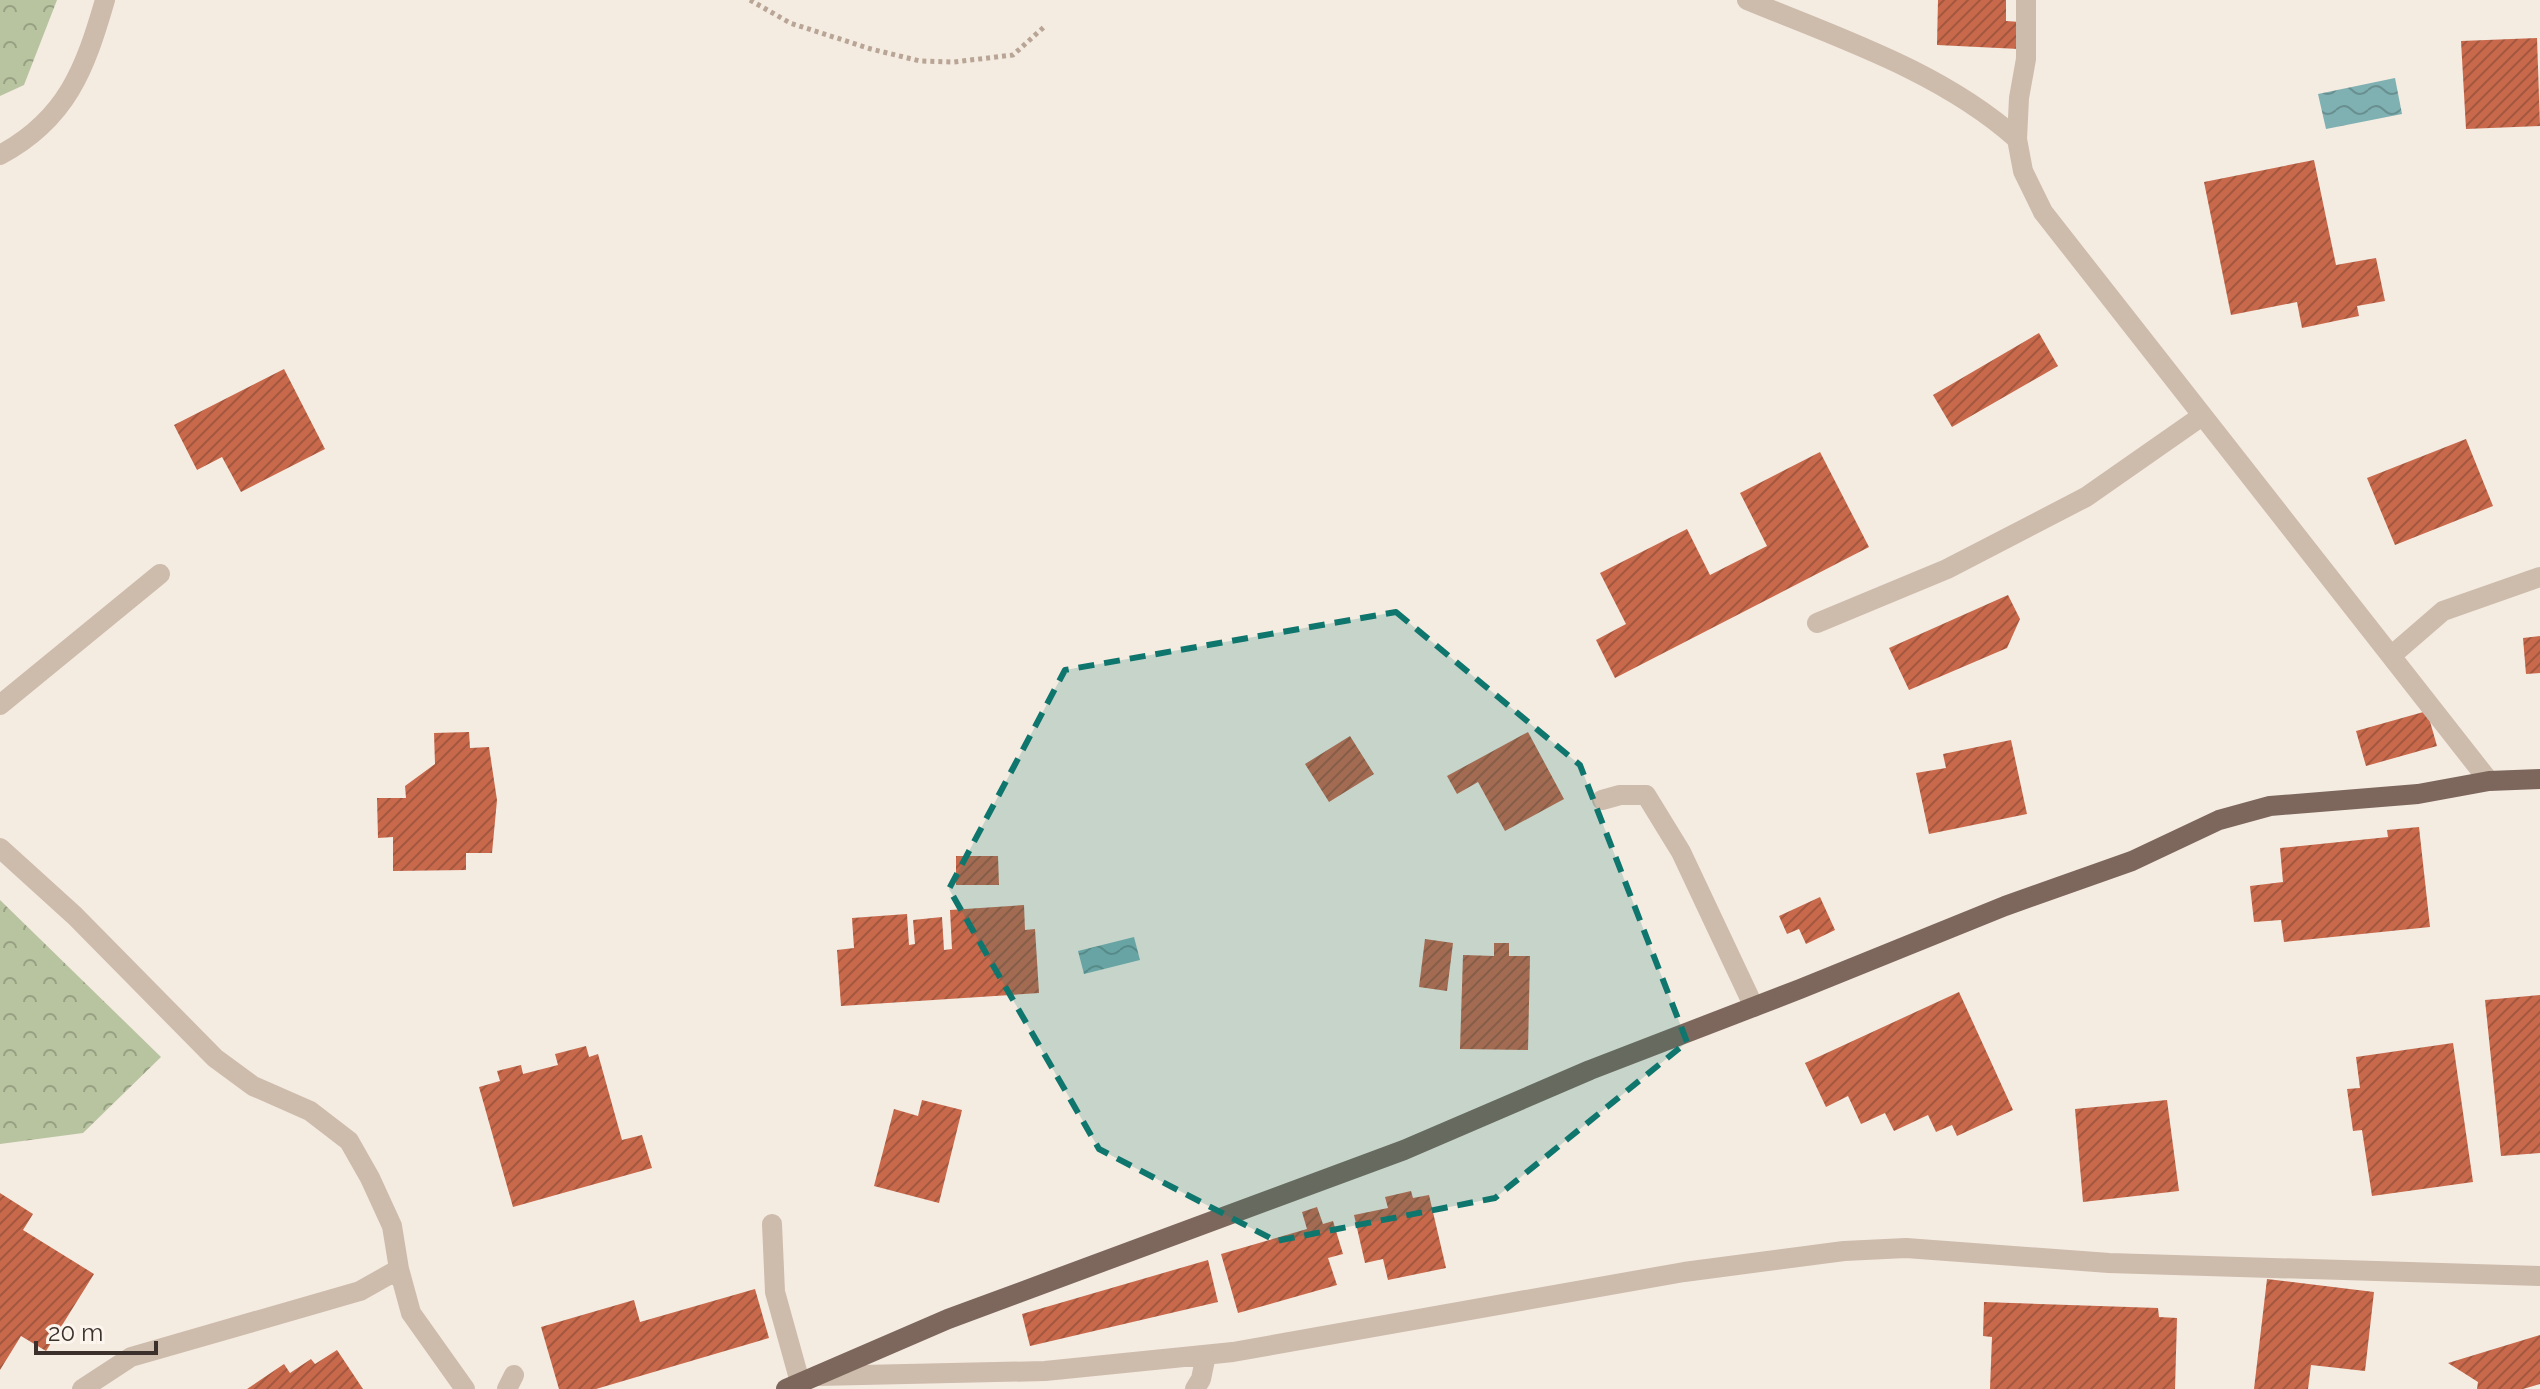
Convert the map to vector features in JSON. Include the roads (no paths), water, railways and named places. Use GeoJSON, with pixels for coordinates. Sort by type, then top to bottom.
{"type":"FeatureCollection","features":[{"type":"Feature","properties":{"kind":"main road"},"geometry":{"type":"LineString","coordinates":[[800,1383],[948,1319],[1404,1150],[1590,1070],[1922,938],[2132,861],[2219,820],[2270,806],[2418,794],[2489,781],[2540,779]]}},
{"type":"Feature","properties":{"kind":"street"},"geometry":{"type":"LineString","coordinates":[[0,155],[38,130],[54,115],[75,85],[93,43],[105,0]]}},
{"type":"Feature","properties":{"kind":"street"},"geometry":{"type":"LineString","coordinates":[[1747,0],[1912,71],[1995,119],[2017,139]]}},
{"type":"Feature","properties":{"kind":"street"},"geometry":{"type":"LineString","coordinates":[[2026,0],[2026,59],[2019,98],[2017,139],[2023,171],[2043,212],[2489,781]]}},
{"type":"Feature","properties":{"kind":"street"},"geometry":{"type":"LineString","coordinates":[[1817,623],[1947,569],[2086,497],[2202,416]]}},
{"type":"Feature","properties":{"kind":"street"},"geometry":{"type":"LineString","coordinates":[[0,705],[160,574]]}},
{"type":"Feature","properties":{"kind":"street"},"geometry":{"type":"LineString","coordinates":[[2391,656],[2443,611],[2540,577]]}},
{"type":"Feature","properties":{"kind":"street"},"geometry":{"type":"LineString","coordinates":[[1602,800],[1620,795],[1646,795],[1681,852],[1754,1007]]}},
{"type":"Feature","properties":{"kind":"street"},"geometry":{"type":"LineString","coordinates":[[0,848],[75,916],[215,1058],[253,1086],[310,1111],[349,1141],[392,1226],[411,1313],[465,1389]]}},
{"type":"Feature","properties":{"kind":"street"},"geometry":{"type":"LineString","coordinates":[[772,1224],[775,1292],[800,1383],[1045,1371],[1206,1355],[1684,1272],[1844,1251],[1906,1248],[2109,1263],[2540,1276]]}},
{"type":"Feature","properties":{"kind":"street"},"geometry":{"type":"LineString","coordinates":[[82,1389],[131,1357],[360,1291],[399,1269]]}},
{"type":"Feature","properties":{"kind":"street"},"geometry":{"type":"LineString","coordinates":[[1195,1389],[1201,1379],[1206,1355]]}},
{"type":"Feature","properties":{"kind":"water"},"geometry":{"type":"Polygon","coordinates":[[[2395,78],[2402,114],[2326,129],[2318,94],[2395,78]]]}},
{"type":"Feature","properties":{"kind":"water"},"geometry":{"type":"Polygon","coordinates":[[[1134,937],[1140,960],[1084,974],[1078,951],[1134,937]]]}}]}
